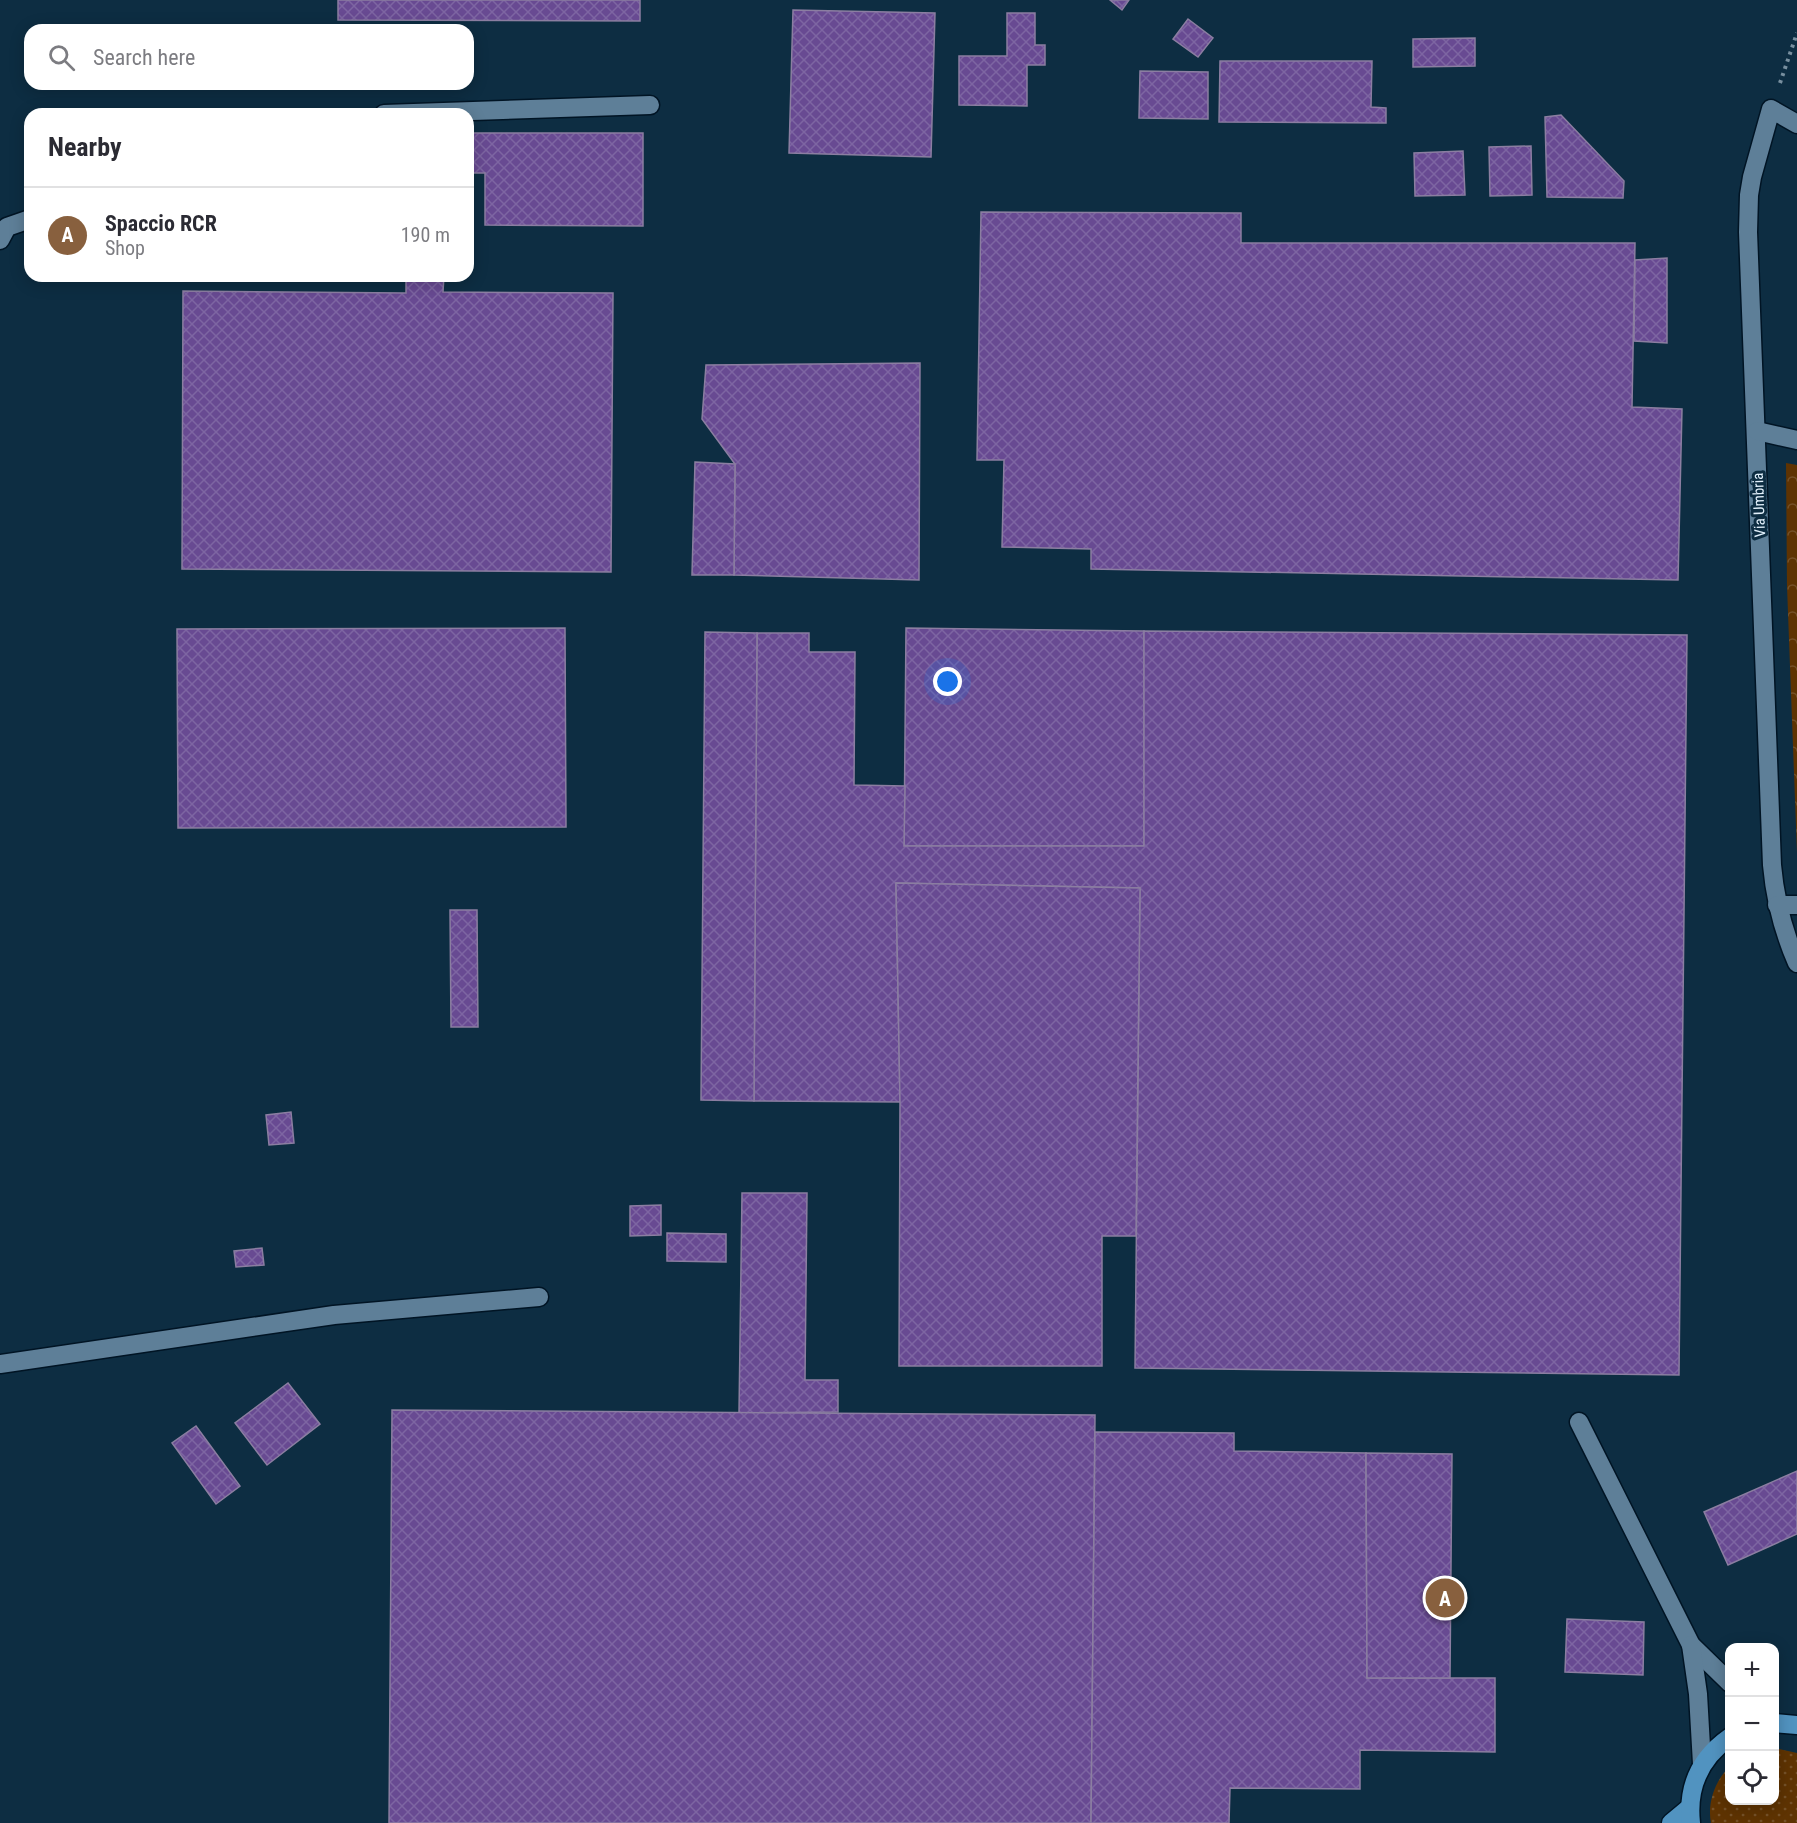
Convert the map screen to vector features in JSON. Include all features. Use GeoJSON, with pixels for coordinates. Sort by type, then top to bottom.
{"type":"FeatureCollection","features":[{"type":"Feature","properties":{"kind":"main road"},"geometry":{"type":"LineString","coordinates":[[1671,1823],[1690,1815],[1692,1785],[1702,1764],[1725,1741]]}},
{"type":"Feature","properties":{"kind":"street"},"geometry":{"type":"LineString","coordinates":[[474,111],[650,105]]}},
{"type":"Feature","properties":{"kind":"street"},"geometry":{"type":"LineString","coordinates":[[1771,109],[1797,124]]}},
{"type":"Feature","properties":{"kind":"street","name":"Via Umbria"},"geometry":{"type":"LineString","coordinates":[[1771,109],[1752,177],[1748,213],[1772,864],[1777,904],[1797,963]]}},
{"type":"Feature","properties":{"kind":"street"},"geometry":{"type":"LineString","coordinates":[[0,240],[7,227],[24,221]]}},
{"type":"Feature","properties":{"kind":"street"},"geometry":{"type":"LineString","coordinates":[[1757,431],[1797,440]]}},
{"type":"Feature","properties":{"kind":"street"},"geometry":{"type":"LineString","coordinates":[[1777,904],[1797,905]]}},
{"type":"Feature","properties":{"kind":"street"},"geometry":{"type":"LineString","coordinates":[[0,1364],[334,1315],[539,1297]]}},
{"type":"Feature","properties":{"kind":"street"},"geometry":{"type":"LineString","coordinates":[[1579,1422],[1691,1645],[1698,1694],[1702,1764]]}},
{"type":"Feature","properties":{"kind":"street"},"geometry":{"type":"LineString","coordinates":[[1691,1645],[1725,1678]]}},
{"type":"Feature","properties":{"kind":"path"},"geometry":{"type":"LineString","coordinates":[[1771,109],[1797,33]]}},
{"type":"Feature","properties":{"kind":"green space"},"geometry":{"type":"Polygon","coordinates":[[[1786,463],[1797,465],[1797,853],[1787,586],[1786,463]]]}},
{"type":"Feature","properties":{"kind":"green space"},"geometry":{"type":"Polygon","coordinates":[[[1779,1749],[1797,1753],[1797,1823],[1711,1823],[1711,1800],[1725,1772],[1725,1805],[1779,1805],[1779,1749]]]}},
{"type":"Feature","properties":{"kind":"building"},"geometry":{"type":"Polygon","coordinates":[[[338,0],[640,0],[640,21],[338,20],[338,0]]]}},
{"type":"Feature","properties":{"kind":"building"},"geometry":{"type":"Polygon","coordinates":[[[1110,0],[1129,0],[1122,10],[1110,0]]]}},
{"type":"Feature","properties":{"kind":"building"},"geometry":{"type":"Polygon","coordinates":[[[793,10],[935,13],[931,157],[789,153],[793,10]]]}},
{"type":"Feature","properties":{"kind":"building"},"geometry":{"type":"Polygon","coordinates":[[[1007,13],[1035,13],[1035,45],[1045,45],[1045,65],[1027,65],[1027,106],[959,105],[959,56],[1007,56],[1007,13]]]}},
{"type":"Feature","properties":{"kind":"building"},"geometry":{"type":"Polygon","coordinates":[[[1188,19],[1213,38],[1198,57],[1173,39],[1188,19]]]}},
{"type":"Feature","properties":{"kind":"building"},"geometry":{"type":"Polygon","coordinates":[[[1475,38],[1475,66],[1413,67],[1413,39],[1475,38]]]}},
{"type":"Feature","properties":{"kind":"building"},"geometry":{"type":"Polygon","coordinates":[[[1220,61],[1372,61],[1371,107],[1386,108],[1386,123],[1219,122],[1220,61]]]}},
{"type":"Feature","properties":{"kind":"building"},"geometry":{"type":"Polygon","coordinates":[[[1140,71],[1208,72],[1208,119],[1139,118],[1140,71]]]}},
{"type":"Feature","properties":{"kind":"building"},"geometry":{"type":"Polygon","coordinates":[[[1561,115],[1624,181],[1623,198],[1547,197],[1545,117],[1561,115]]]}},
{"type":"Feature","properties":{"kind":"building"},"geometry":{"type":"Polygon","coordinates":[[[474,133],[643,133],[643,226],[485,225],[485,173],[474,173],[474,133]]]}},
{"type":"Feature","properties":{"kind":"building"},"geometry":{"type":"Polygon","coordinates":[[[1531,146],[1532,195],[1490,196],[1489,147],[1531,146]]]}},
{"type":"Feature","properties":{"kind":"building"},"geometry":{"type":"Polygon","coordinates":[[[1463,151],[1465,195],[1415,196],[1414,153],[1463,151]]]}},
{"type":"Feature","properties":{"kind":"building"},"geometry":{"type":"Polygon","coordinates":[[[981,212],[1241,213],[1241,243],[1635,243],[1632,407],[1682,409],[1678,580],[1091,569],[1091,549],[1002,547],[1004,460],[977,460],[981,212]]]}},
{"type":"Feature","properties":{"kind":"building"},"geometry":{"type":"Polygon","coordinates":[[[1667,258],[1667,343],[1634,341],[1635,260],[1667,258]]]}},
{"type":"Feature","properties":{"kind":"building"},"geometry":{"type":"Polygon","coordinates":[[[406,282],[444,282],[443,292],[613,293],[611,572],[182,569],[183,291],[406,293],[406,282]]]}},
{"type":"Feature","properties":{"kind":"building"},"geometry":{"type":"Polygon","coordinates":[[[920,363],[919,580],[734,575],[735,464],[702,419],[706,365],[920,363]]]}},
{"type":"Feature","properties":{"kind":"building"},"geometry":{"type":"Polygon","coordinates":[[[695,462],[735,464],[734,575],[692,575],[695,462]]]}},
{"type":"Feature","properties":{"kind":"building"},"geometry":{"type":"Polygon","coordinates":[[[565,628],[566,827],[178,828],[177,629],[565,628]]]}},
{"type":"Feature","properties":{"kind":"building"},"geometry":{"type":"Polygon","coordinates":[[[906,628],[1144,631],[1144,846],[904,846],[906,628]]]}},
{"type":"Feature","properties":{"kind":"building"},"geometry":{"type":"Polygon","coordinates":[[[1144,631],[1687,635],[1679,1375],[1135,1368],[1140,888],[896,883],[900,1102],[754,1101],[757,633],[809,633],[809,652],[855,652],[854,785],[905,786],[904,846],[1144,846],[1144,631]]]}},
{"type":"Feature","properties":{"kind":"building"},"geometry":{"type":"Polygon","coordinates":[[[705,632],[757,633],[754,1101],[701,1100],[705,632]]]}},
{"type":"Feature","properties":{"kind":"building"},"geometry":{"type":"Polygon","coordinates":[[[896,883],[1140,888],[1136,1236],[1102,1236],[1102,1366],[899,1366],[900,1102],[896,883]]]}},
{"type":"Feature","properties":{"kind":"building"},"geometry":{"type":"Polygon","coordinates":[[[450,910],[477,910],[478,1027],[451,1027],[450,910]]]}},
{"type":"Feature","properties":{"kind":"building"},"geometry":{"type":"Polygon","coordinates":[[[291,1112],[294,1143],[269,1145],[266,1115],[291,1112]]]}},
{"type":"Feature","properties":{"kind":"building"},"geometry":{"type":"Polygon","coordinates":[[[742,1193],[807,1193],[805,1380],[838,1380],[838,1412],[739,1413],[742,1193]]]}},
{"type":"Feature","properties":{"kind":"building"},"geometry":{"type":"Polygon","coordinates":[[[661,1205],[661,1235],[630,1236],[630,1206],[661,1205]]]}},
{"type":"Feature","properties":{"kind":"building"},"geometry":{"type":"Polygon","coordinates":[[[667,1233],[726,1234],[726,1262],[667,1261],[667,1233]]]}},
{"type":"Feature","properties":{"kind":"building"},"geometry":{"type":"Polygon","coordinates":[[[262,1248],[264,1265],[236,1267],[234,1251],[262,1248]]]}},
{"type":"Feature","properties":{"kind":"building"},"geometry":{"type":"Polygon","coordinates":[[[288,1383],[320,1424],[267,1465],[235,1423],[288,1383]]]}},
{"type":"Feature","properties":{"kind":"building"},"geometry":{"type":"Polygon","coordinates":[[[392,1410],[1095,1415],[1091,1823],[389,1823],[392,1410]]]}},
{"type":"Feature","properties":{"kind":"building"},"geometry":{"type":"Polygon","coordinates":[[[196,1426],[240,1486],[216,1504],[172,1443],[196,1426]]]}},
{"type":"Feature","properties":{"kind":"building"},"geometry":{"type":"Polygon","coordinates":[[[1095,1432],[1234,1433],[1234,1451],[1366,1453],[1367,1678],[1495,1678],[1495,1752],[1360,1750],[1360,1789],[1230,1788],[1229,1823],[1091,1823],[1095,1432]]]}},
{"type":"Feature","properties":{"kind":"building"},"geometry":{"type":"Polygon","coordinates":[[[1366,1453],[1452,1454],[1450,1678],[1367,1678],[1366,1453]]]}},
{"type":"Feature","properties":{"kind":"building"},"geometry":{"type":"Polygon","coordinates":[[[1797,1471],[1797,1534],[1728,1565],[1704,1512],[1797,1471]]]}},
{"type":"Feature","properties":{"kind":"building"},"geometry":{"type":"Polygon","coordinates":[[[1567,1619],[1644,1622],[1643,1675],[1565,1672],[1567,1619]]]}},
{"type":"Feature","properties":{"kind":"place","name":"Spaccio RCR"},"geometry":{"type":"Point","coordinates":[1445,1598]}}]}
